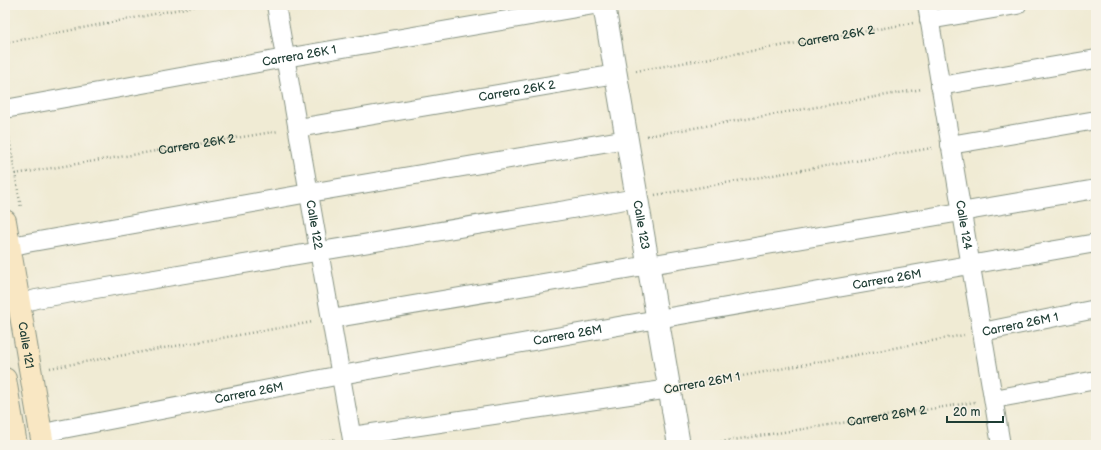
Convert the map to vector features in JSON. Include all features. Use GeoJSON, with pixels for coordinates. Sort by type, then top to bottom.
{"type":"FeatureCollection","features":[{"type":"Feature","properties":{"kind":"main road","name":"Calle 121"},"geometry":{"type":"LineString","coordinates":[[5,221],[42,439]]}},
{"type":"Feature","properties":{"kind":"main road"},"geometry":{"type":"LineString","coordinates":[[5,379],[16,445]]}},
{"type":"Feature","properties":{"kind":"street","name":"Calle 122"},"geometry":{"type":"LineString","coordinates":[[276,5],[352,441]]}},
{"type":"Feature","properties":{"kind":"street","name":"Carrera 26K 1"},"geometry":{"type":"LineString","coordinates":[[5,109],[285,58],[594,5]]}},
{"type":"Feature","properties":{"kind":"street","name":"Calle 123"},"geometry":{"type":"LineString","coordinates":[[604,5],[679,445]]}},
{"type":"Feature","properties":{"kind":"street"},"geometry":{"type":"LineString","coordinates":[[928,13],[1017,5]]}},
{"type":"Feature","properties":{"kind":"street","name":"Calle 124"},"geometry":{"type":"LineString","coordinates":[[928,13],[1001,445]]}},
{"type":"Feature","properties":{"kind":"street"},"geometry":{"type":"LineString","coordinates":[[940,86],[1096,59]]}},
{"type":"Feature","properties":{"kind":"street","name":"Carrera 26K 2"},"geometry":{"type":"LineString","coordinates":[[298,128],[616,74]]}},
{"type":"Feature","properties":{"kind":"street"},"geometry":{"type":"LineString","coordinates":[[950,145],[1096,120]]}},
{"type":"Feature","properties":{"kind":"street"},"geometry":{"type":"LineString","coordinates":[[9,247],[27,242],[627,139]]}},
{"type":"Feature","properties":{"kind":"street"},"geometry":{"type":"LineString","coordinates":[[331,319],[1096,188]]}},
{"type":"Feature","properties":{"kind":"street"},"geometry":{"type":"LineString","coordinates":[[19,304],[319,251],[637,198]]}},
{"type":"Feature","properties":{"kind":"street","name":"Carrera 26M"},"geometry":{"type":"LineString","coordinates":[[42,439],[66,428],[341,376],[1096,243]]}},
{"type":"Feature","properties":{"kind":"street","name":"Carrera 26M 1"},"geometry":{"type":"LineString","coordinates":[[982,332],[1096,309]]}},
{"type":"Feature","properties":{"kind":"street"},"geometry":{"type":"LineString","coordinates":[[994,399],[1096,380]]}},
{"type":"Feature","properties":{"kind":"street","name":"Carrera 26M 1"},"geometry":{"type":"LineString","coordinates":[[352,441],[670,389]]}},
{"type":"Feature","properties":{"kind":"path"},"geometry":{"type":"LineString","coordinates":[[5,43],[200,5]]}},
{"type":"Feature","properties":{"kind":"path","name":"Carrera 26K 2"},"geometry":{"type":"LineString","coordinates":[[616,74],[928,13]]}},
{"type":"Feature","properties":{"kind":"path"},"geometry":{"type":"LineString","coordinates":[[627,139],[940,86]]}},
{"type":"Feature","properties":{"kind":"path","name":"Carrera 26K 2"},"geometry":{"type":"LineString","coordinates":[[15,174],[298,128]]}},
{"type":"Feature","properties":{"kind":"path"},"geometry":{"type":"LineString","coordinates":[[637,198],[950,145]]}},
{"type":"Feature","properties":{"kind":"path"},"geometry":{"type":"LineString","coordinates":[[48,368],[331,319]]}},
{"type":"Feature","properties":{"kind":"path","name":"Carrera 26M 1"},"geometry":{"type":"LineString","coordinates":[[670,389],[982,332]]}},
{"type":"Feature","properties":{"kind":"path","name":"Carrera 26M 2"},"geometry":{"type":"LineString","coordinates":[[701,445],[994,399]]}},
{"type":"Feature","properties":{"kind":"path"},"geometry":{"type":"LineString","coordinates":[[306,445],[352,441]]}}]}
